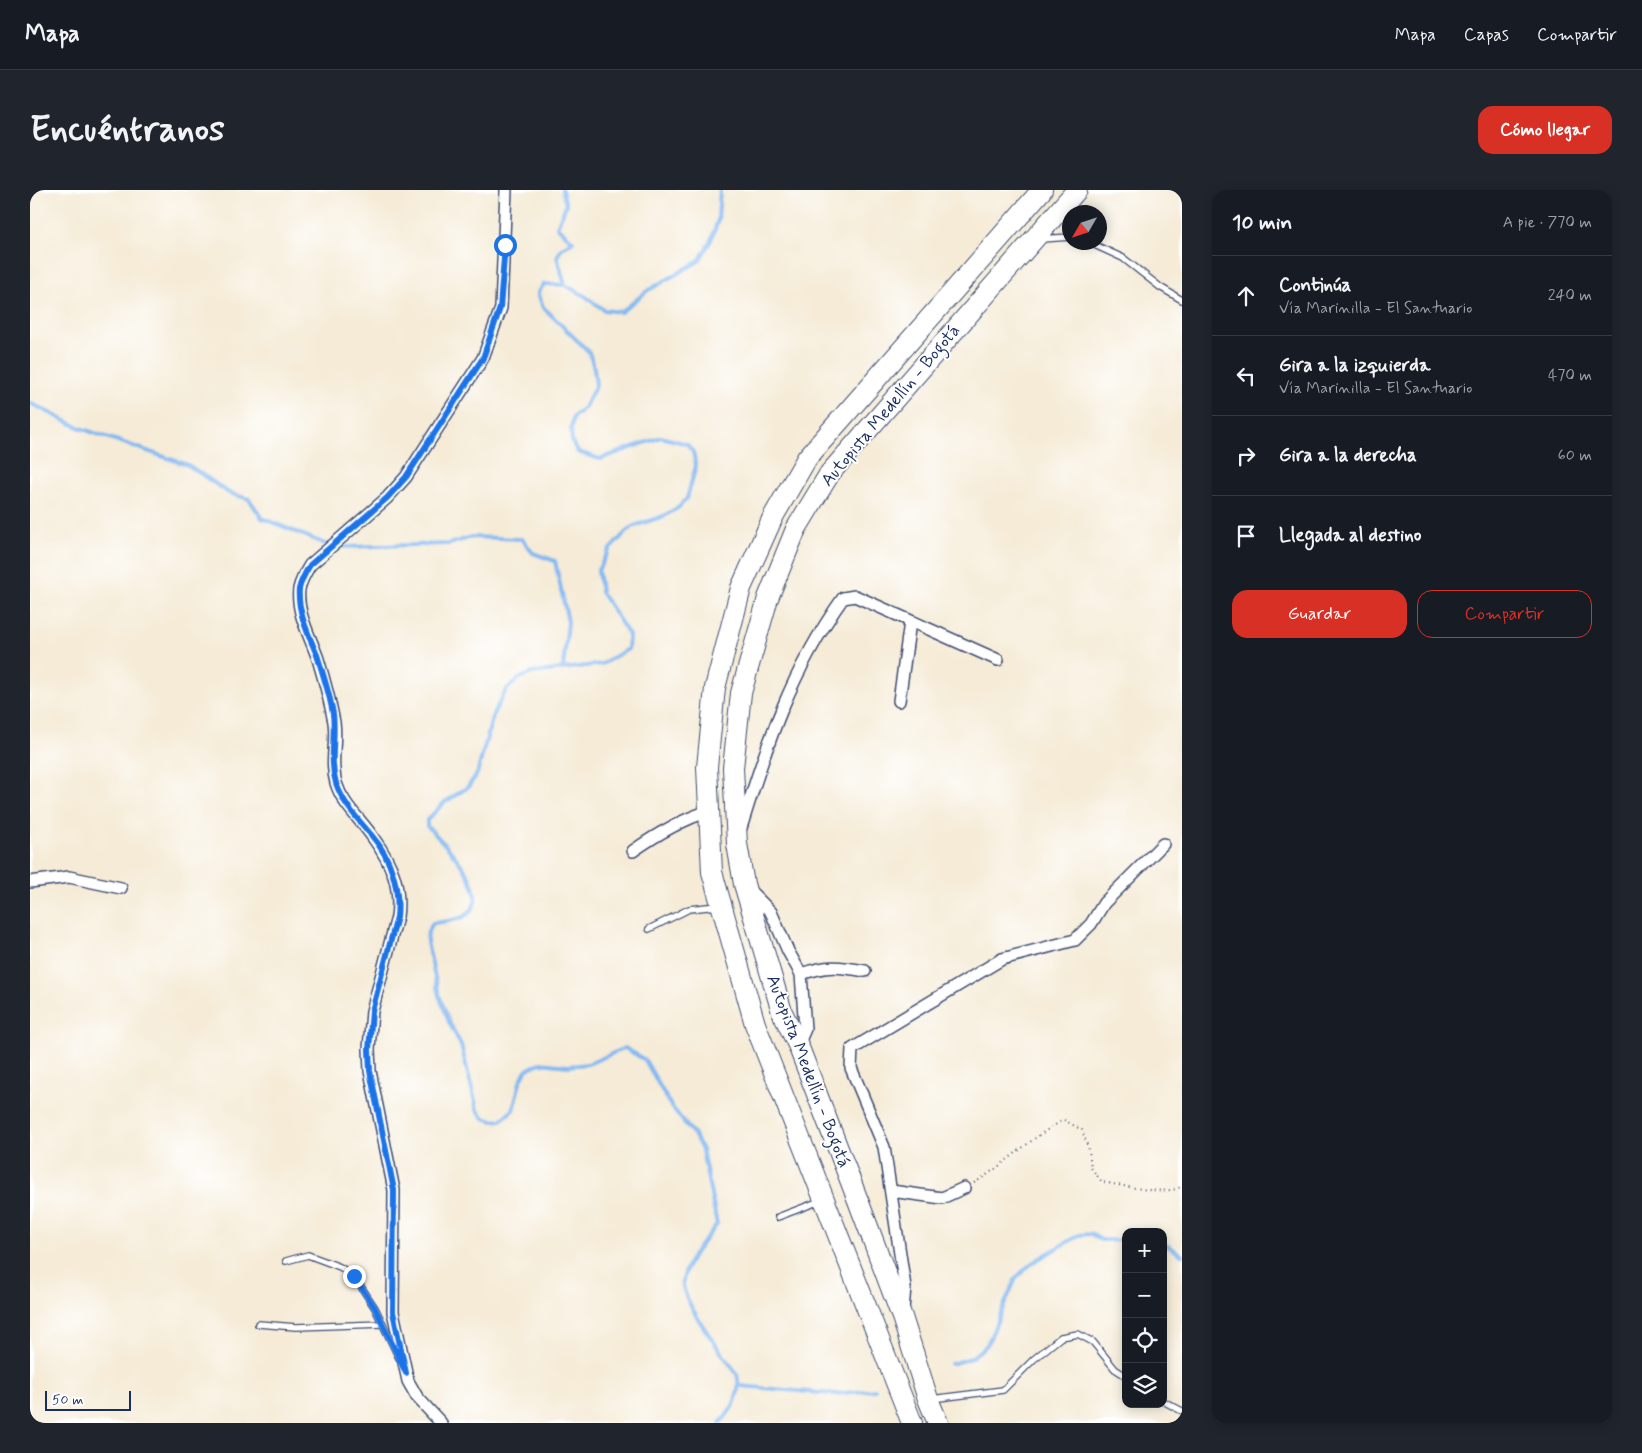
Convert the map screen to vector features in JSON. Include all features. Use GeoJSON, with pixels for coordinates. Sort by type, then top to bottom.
{"type":"FeatureCollection","features":[{"type":"Feature","properties":{"kind":"highway","name":"Autopista Medellín - Bogotá"},"geometry":{"type":"LineString","coordinates":[[912,1423],[755,1024],[712,872],[707,767],[715,688],[741,588],[773,517],[806,458],[1042,190]]}},
{"type":"Feature","properties":{"kind":"highway","name":"Autopista Medellín - Bogotá"},"geometry":{"type":"LineString","coordinates":[[938,1423],[928,1399],[902,1317],[798,1046],[782,1012],[744,884],[737,844],[733,768],[741,693],[768,598],[796,529],[830,473],[1077,190]]}},
{"type":"Feature","properties":{"kind":"street"},"geometry":{"type":"LineString","coordinates":[[440,1423],[417,1397],[406,1373],[393,1312],[394,1190],[370,1071],[369,1050],[372,1011],[397,917],[399,902],[396,878],[374,838],[349,810],[336,783],[332,762],[335,727],[332,710],[317,658],[304,624],[299,591],[304,575],[310,565],[387,498],[406,477],[483,358],[500,308],[506,190]]}},
{"type":"Feature","properties":{"kind":"street"},"geometry":{"type":"LineString","coordinates":[[737,844],[764,753],[780,710],[821,628],[843,598],[855,596],[998,660]]}},
{"type":"Feature","properties":{"kind":"street"},"geometry":{"type":"LineString","coordinates":[[899,701],[910,622]]}},
{"type":"Feature","properties":{"kind":"street"},"geometry":{"type":"LineString","coordinates":[[633,851],[662,831],[687,818],[709,811]]}},
{"type":"Feature","properties":{"kind":"street"},"geometry":{"type":"LineString","coordinates":[[902,1317],[905,1287],[884,1147],[850,1068],[852,1049],[1002,959],[1075,940],[1091,924],[1104,904],[1163,844]]}},
{"type":"Feature","properties":{"kind":"street"},"geometry":{"type":"LineString","coordinates":[[30,882],[68,877],[121,888]]}},
{"type":"Feature","properties":{"kind":"street"},"geometry":{"type":"LineString","coordinates":[[744,884],[771,912],[788,951],[801,974],[805,1029],[798,1046]]}},
{"type":"Feature","properties":{"kind":"street"},"geometry":{"type":"LineString","coordinates":[[801,974],[822,967],[835,966],[865,971]]}},
{"type":"Feature","properties":{"kind":"street"},"geometry":{"type":"LineString","coordinates":[[891,1190],[942,1198],[964,1188]]}},
{"type":"Feature","properties":{"kind":"lane"},"geometry":{"type":"LineString","coordinates":[[1033,240],[1062,238]]}},
{"type":"Feature","properties":{"kind":"lane"},"geometry":{"type":"LineString","coordinates":[[1106,250],[1123,258],[1160,287],[1182,300]]}},
{"type":"Feature","properties":{"kind":"lane"},"geometry":{"type":"LineString","coordinates":[[649,929],[689,909],[722,906]]}},
{"type":"Feature","properties":{"kind":"lane"},"geometry":{"type":"LineString","coordinates":[[778,1217],[825,1199]]}},
{"type":"Feature","properties":{"kind":"lane"},"geometry":{"type":"LineString","coordinates":[[286,1261],[308,1255],[340,1267],[354,1276],[383,1324],[406,1373]]}},
{"type":"Feature","properties":{"kind":"lane"},"geometry":{"type":"LineString","coordinates":[[258,1324],[296,1327],[383,1324]]}},
{"type":"Feature","properties":{"kind":"lane"},"geometry":{"type":"LineString","coordinates":[[928,1399],[1003,1390],[1034,1359],[1062,1337],[1078,1334],[1093,1342],[1115,1369],[1122,1373]]}},
{"type":"Feature","properties":{"kind":"lane"},"geometry":{"type":"LineString","coordinates":[[1167,1403],[1182,1411]]}},
{"type":"Feature","properties":{"kind":"path"},"geometry":{"type":"LineString","coordinates":[[964,1188],[998,1168],[1041,1132],[1064,1120],[1082,1130],[1089,1150],[1090,1168],[1102,1182],[1161,1191],[1177,1190],[1182,1186]]}},
{"type":"Feature","properties":{"kind":"waterway"},"geometry":{"type":"LineString","coordinates":[[562,190],[566,205],[557,227],[573,241],[561,249],[557,257],[565,285]]}},
{"type":"Feature","properties":{"kind":"waterway"},"geometry":{"type":"LineString","coordinates":[[720,190],[718,220],[711,240],[699,261],[647,291],[621,312],[604,310],[585,296],[565,285],[544,284],[538,293],[543,307],[589,352],[594,368],[596,385],[584,408],[573,417],[571,429],[572,442],[578,452],[600,459],[661,437],[687,444],[693,452],[696,466],[687,498],[679,507],[664,516],[634,526],[626,532],[610,549],[598,570],[601,592],[629,635],[628,649],[602,664],[532,673],[520,678],[507,689],[494,712],[477,774],[468,787],[445,802],[427,820],[427,826],[445,844],[465,870],[472,884],[475,897],[473,908],[463,917],[433,923],[428,931],[427,942],[439,995],[449,1022],[461,1045],[477,1109],[484,1118],[493,1121],[501,1120],[513,1110],[520,1082],[526,1070],[540,1063],[568,1066],[588,1064],[625,1048],[645,1060],[671,1106],[695,1136],[702,1150],[717,1224],[692,1258],[683,1281],[688,1301],[737,1374],[738,1388],[735,1401],[720,1423]]}},
{"type":"Feature","properties":{"kind":"waterway"},"geometry":{"type":"LineString","coordinates":[[30,403],[80,428],[188,465],[229,493],[249,499],[262,518],[328,545]]}},
{"type":"Feature","properties":{"kind":"waterway"},"geometry":{"type":"LineString","coordinates":[[343,547],[449,544],[472,537],[522,539],[533,553],[555,561],[568,622],[563,669]]}},
{"type":"Feature","properties":{"kind":"waterway"},"geometry":{"type":"LineString","coordinates":[[951,1364],[971,1358],[987,1345],[1016,1278],[1032,1263],[1079,1235],[1091,1234],[1101,1240],[1122,1240]]}},
{"type":"Feature","properties":{"kind":"waterway"},"geometry":{"type":"LineString","coordinates":[[1167,1246],[1182,1255]]}},
{"type":"Feature","properties":{"kind":"waterway"},"geometry":{"type":"LineString","coordinates":[[740,1386],[833,1394],[875,1390]]}},
{"type":"Feature","properties":{"kind":"route"},"geometry":{"type":"LineString","coordinates":[[354,1276],[375,1308],[406,1373],[393,1312],[394,1190],[370,1071],[369,1050],[372,1011],[397,917],[399,902],[396,878],[374,838],[349,810],[336,783],[332,762],[335,727],[332,710],[317,658],[304,624],[299,591],[304,575],[310,565],[387,498],[406,477],[483,358],[500,308],[505,245]]}}]}
